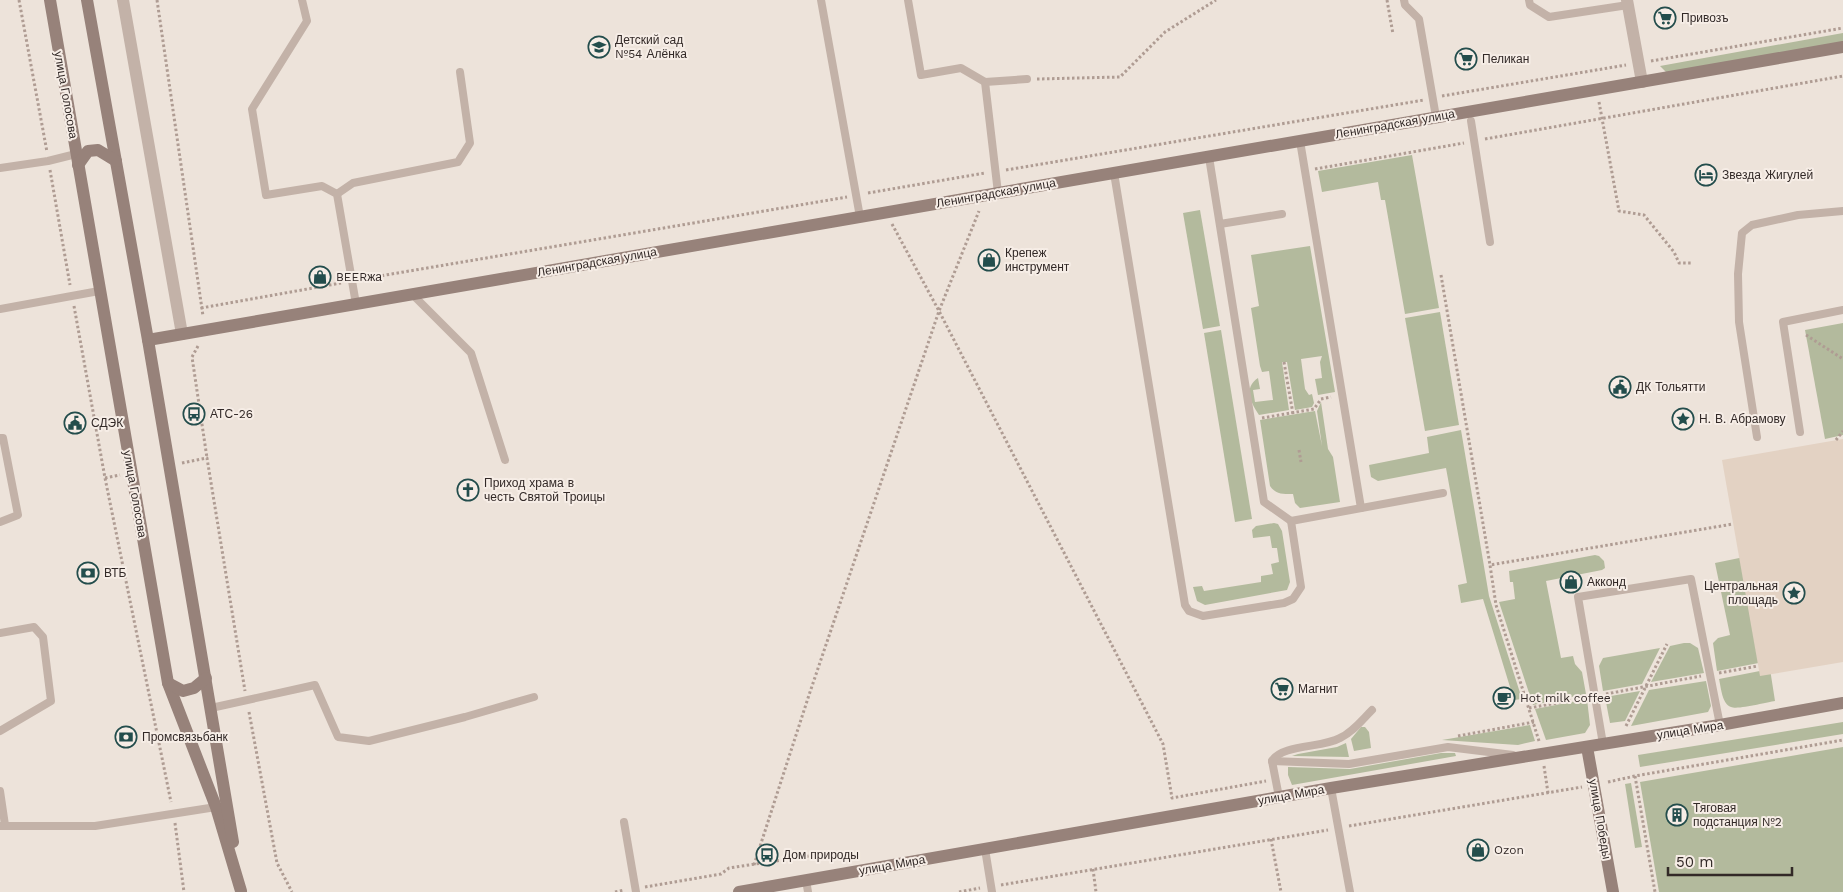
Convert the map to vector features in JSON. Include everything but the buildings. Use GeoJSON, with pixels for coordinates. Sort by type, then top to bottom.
{"type":"FeatureCollection","features":[{"type":"Feature","properties":{"kind":"main road","name":"улица Голосова"},"geometry":{"type":"LineString","coordinates":[[50,0],[168,683],[216,807],[241,891]]}},
{"type":"Feature","properties":{"kind":"main road","name":"улица Голосова"},"geometry":{"type":"LineString","coordinates":[[87,0],[170,465],[241,891]]}},
{"type":"Feature","properties":{"kind":"main road","name":"Ленинградская улица"},"geometry":{"type":"LineString","coordinates":[[148,340],[1843,47]]}},
{"type":"Feature","properties":{"kind":"main road"},"geometry":{"type":"LineString","coordinates":[[77,159],[88,151],[98,150],[116,161]]}},
{"type":"Feature","properties":{"kind":"main road"},"geometry":{"type":"LineString","coordinates":[[168,683],[183,691],[194,688],[206,678]]}},
{"type":"Feature","properties":{"kind":"main road","name":"улица Мира"},"geometry":{"type":"LineString","coordinates":[[739,892],[807,886],[985,849],[1279,797],[1843,703]]}},
{"type":"Feature","properties":{"kind":"main road","name":"улица Победы"},"geometry":{"type":"LineString","coordinates":[[1587,747],[1613,892]]}},
{"type":"Feature","properties":{"kind":"street"},"geometry":{"type":"LineString","coordinates":[[123,0],[182,334]]}},
{"type":"Feature","properties":{"kind":"street"},"geometry":{"type":"LineString","coordinates":[[1628,2],[1642,82]]}},
{"type":"Feature","properties":{"kind":"lane"},"geometry":{"type":"LineString","coordinates":[[302,0],[307,21],[252,109],[266,195],[322,186],[337,194]]}},
{"type":"Feature","properties":{"kind":"lane"},"geometry":{"type":"LineString","coordinates":[[821,0],[860,217]]}},
{"type":"Feature","properties":{"kind":"lane"},"geometry":{"type":"LineString","coordinates":[[908,0],[922,75],[961,68],[985,82],[1027,79]]}},
{"type":"Feature","properties":{"kind":"lane"},"geometry":{"type":"LineString","coordinates":[[1404,0],[1404,4],[1419,19],[1436,117]]}},
{"type":"Feature","properties":{"kind":"lane"},"geometry":{"type":"LineString","coordinates":[[1529,0],[1530,5],[1549,17],[1628,2]]}},
{"type":"Feature","properties":{"kind":"lane"},"geometry":{"type":"LineString","coordinates":[[337,194],[354,182],[458,162],[470,143],[460,72]]}},
{"type":"Feature","properties":{"kind":"lane"},"geometry":{"type":"LineString","coordinates":[[985,82],[998,193]]}},
{"type":"Feature","properties":{"kind":"lane"},"geometry":{"type":"LineString","coordinates":[[1471,121],[1490,242]]}},
{"type":"Feature","properties":{"kind":"lane"},"geometry":{"type":"LineString","coordinates":[[1300,141],[1361,508]]}},
{"type":"Feature","properties":{"kind":"lane"},"geometry":{"type":"LineString","coordinates":[[1209,157],[1264,502],[1291,521],[1443,493]]}},
{"type":"Feature","properties":{"kind":"lane"},"geometry":{"type":"LineString","coordinates":[[0,168],[77,159]]}},
{"type":"Feature","properties":{"kind":"lane"},"geometry":{"type":"LineString","coordinates":[[1114,173],[1185,605],[1189,611],[1203,616],[1284,603],[1293,599],[1301,587],[1291,521]]}},
{"type":"Feature","properties":{"kind":"lane"},"geometry":{"type":"LineString","coordinates":[[337,194],[356,304]]}},
{"type":"Feature","properties":{"kind":"lane"},"geometry":{"type":"LineString","coordinates":[[1757,437],[1739,322],[1738,274],[1742,233],[1752,224],[1843,211]]}},
{"type":"Feature","properties":{"kind":"lane"},"geometry":{"type":"LineString","coordinates":[[1220,224],[1282,214]]}},
{"type":"Feature","properties":{"kind":"lane"},"geometry":{"type":"LineString","coordinates":[[0,309],[100,291]]}},
{"type":"Feature","properties":{"kind":"lane"},"geometry":{"type":"LineString","coordinates":[[412,294],[471,353],[505,460]]}},
{"type":"Feature","properties":{"kind":"lane"},"geometry":{"type":"LineString","coordinates":[[1800,432],[1783,322],[1843,310]]}},
{"type":"Feature","properties":{"kind":"lane"},"geometry":{"type":"LineString","coordinates":[[0,438],[2,438],[18,515],[0,522]]}},
{"type":"Feature","properties":{"kind":"lane"},"geometry":{"type":"LineString","coordinates":[[1602,744],[1578,597],[1691,579],[1720,725]]}},
{"type":"Feature","properties":{"kind":"lane"},"geometry":{"type":"LineString","coordinates":[[0,633],[34,627],[43,637],[51,701],[0,731]]}},
{"type":"Feature","properties":{"kind":"lane"},"geometry":{"type":"LineString","coordinates":[[212,708],[315,685],[338,737],[369,741],[466,718],[534,697]]}},
{"type":"Feature","properties":{"kind":"lane"},"geometry":{"type":"LineString","coordinates":[[1279,797],[1272,761],[1274,756],[1283,752],[1340,739],[1355,728],[1372,710]]}},
{"type":"Feature","properties":{"kind":"lane"},"geometry":{"type":"LineString","coordinates":[[1272,761],[1349,764],[1448,747],[1525,756]]}},
{"type":"Feature","properties":{"kind":"lane"},"geometry":{"type":"LineString","coordinates":[[1331,788],[1350,892]]}},
{"type":"Feature","properties":{"kind":"lane"},"geometry":{"type":"LineString","coordinates":[[0,791],[3,826],[95,826],[216,807]]}},
{"type":"Feature","properties":{"kind":"lane"},"geometry":{"type":"LineString","coordinates":[[624,822],[636,890]]}},
{"type":"Feature","properties":{"kind":"lane"},"geometry":{"type":"LineString","coordinates":[[985,849],[992,889]]}},
{"type":"Feature","properties":{"kind":"path"},"geometry":{"type":"LineString","coordinates":[[19,0],[105,478],[174,814],[184,892]]}},
{"type":"Feature","properties":{"kind":"path"},"geometry":{"type":"LineString","coordinates":[[157,0],[207,342],[197,346],[192,357],[207,458],[247,701],[277,863],[292,892]]}},
{"type":"Feature","properties":{"kind":"path"},"geometry":{"type":"LineString","coordinates":[[1027,79],[1120,77],[1165,32],[1216,0]]}},
{"type":"Feature","properties":{"kind":"path"},"geometry":{"type":"LineString","coordinates":[[1387,0],[1393,34]]}},
{"type":"Feature","properties":{"kind":"path"},"geometry":{"type":"LineString","coordinates":[[201,308],[856,195],[1594,72],[1843,28]]}},
{"type":"Feature","properties":{"kind":"path"},"geometry":{"type":"LineString","coordinates":[[1305,171],[1843,76]]}},
{"type":"Feature","properties":{"kind":"path"},"geometry":{"type":"LineString","coordinates":[[1598,99],[1619,212],[1644,215],[1674,252],[1679,263],[1692,263]]}},
{"type":"Feature","properties":{"kind":"path"},"geometry":{"type":"LineString","coordinates":[[754,865],[812,685],[939,311],[979,210]]}},
{"type":"Feature","properties":{"kind":"path"},"geometry":{"type":"LineString","coordinates":[[886,212],[1163,744],[1172,798],[1276,780]]}},
{"type":"Feature","properties":{"kind":"path"},"geometry":{"type":"LineString","coordinates":[[1441,274],[1490,565]]}},
{"type":"Feature","properties":{"kind":"path"},"geometry":{"type":"LineString","coordinates":[[1806,335],[1843,359]]}},
{"type":"Feature","properties":{"kind":"path"},"geometry":{"type":"LineString","coordinates":[[1284,362],[1293,413]]}},
{"type":"Feature","properties":{"kind":"path"},"geometry":{"type":"LineString","coordinates":[[1251,420],[1314,409],[1320,399],[1342,396]]}},
{"type":"Feature","properties":{"kind":"path"},"geometry":{"type":"LineString","coordinates":[[1836,440],[1843,432]]}},
{"type":"Feature","properties":{"kind":"path"},"geometry":{"type":"LineString","coordinates":[[1299,450],[1301,462]]}},
{"type":"Feature","properties":{"kind":"path"},"geometry":{"type":"LineString","coordinates":[[170,465],[207,458]]}},
{"type":"Feature","properties":{"kind":"path"},"geometry":{"type":"LineString","coordinates":[[105,478],[131,473]]}},
{"type":"Feature","properties":{"kind":"path"},"geometry":{"type":"LineString","coordinates":[[1625,726],[1667,644]]}},
{"type":"Feature","properties":{"kind":"path"},"geometry":{"type":"LineString","coordinates":[[1530,708],[1758,666]]}},
{"type":"Feature","properties":{"kind":"path"},"geometry":{"type":"LineString","coordinates":[[959,892],[992,889],[1092,869],[1594,785],[1635,776],[1843,740]]}},
{"type":"Feature","properties":{"kind":"path"},"geometry":{"type":"LineString","coordinates":[[1635,776],[1654,892]]}},
{"type":"Feature","properties":{"kind":"path"},"geometry":{"type":"LineString","coordinates":[[1271,839],[1282,892]]}},
{"type":"Feature","properties":{"kind":"path"},"geometry":{"type":"LineString","coordinates":[[615,892],[636,890],[721,874],[729,868],[808,856]]}},
{"type":"Feature","properties":{"kind":"path"},"geometry":{"type":"LineString","coordinates":[[1092,869],[1096,892]]}},
{"type":"Feature","properties":{"kind":"green space"},"geometry":{"type":"Polygon","coordinates":[[[1843,33],[1843,44],[1667,73],[1660,66],[1843,33]]]}},
{"type":"Feature","properties":{"kind":"green space"},"geometry":{"type":"Polygon","coordinates":[[[1412,155],[1439,308],[1405,314],[1385,200],[1381,200],[1378,182],[1322,192],[1318,171],[1412,155]]]}},
{"type":"Feature","properties":{"kind":"green space"},"geometry":{"type":"Polygon","coordinates":[[[1200,210],[1220,326],[1203,329],[1183,213],[1200,210]]]}},
{"type":"Feature","properties":{"kind":"green space"},"geometry":{"type":"Polygon","coordinates":[[[1310,246],[1335,392],[1318,395],[1315,379],[1322,378],[1320,362],[1322,356],[1301,359],[1305,389],[1309,395],[1312,394],[1314,403],[1312,407],[1295,410],[1287,362],[1282,362],[1289,410],[1259,415],[1253,406],[1250,396],[1253,382],[1258,378],[1260,389],[1253,390],[1255,402],[1273,400],[1269,371],[1262,372],[1260,366],[1251,308],[1259,306],[1251,255],[1310,246]]]}},
{"type":"Feature","properties":{"kind":"green space"},"geometry":{"type":"Polygon","coordinates":[[[1440,312],[1459,425],[1425,431],[1405,318],[1440,312]]]}},
{"type":"Feature","properties":{"kind":"green space"},"geometry":{"type":"Polygon","coordinates":[[[1843,323],[1843,435],[1825,439],[1805,330],[1843,323]]]}},
{"type":"Feature","properties":{"kind":"green space"},"geometry":{"type":"Polygon","coordinates":[[[1221,330],[1252,519],[1235,522],[1204,333],[1221,330]]]}},
{"type":"Feature","properties":{"kind":"green space"},"geometry":{"type":"Polygon","coordinates":[[[1321,402],[1328,449],[1333,457],[1340,502],[1300,508],[1295,503],[1293,494],[1283,494],[1272,489],[1270,486],[1260,420],[1315,411],[1322,446],[1317,411],[1321,402]]]}},
{"type":"Feature","properties":{"kind":"green space"},"geometry":{"type":"Polygon","coordinates":[[[1461,430],[1489,596],[1522,699],[1514,700],[1483,599],[1461,603],[1458,585],[1467,583],[1446,468],[1378,481],[1371,477],[1369,465],[1429,453],[1427,437],[1461,430]]]}},
{"type":"Feature","properties":{"kind":"green space"},"geometry":{"type":"Polygon","coordinates":[[[1278,524],[1282,531],[1290,582],[1287,590],[1205,605],[1197,601],[1193,587],[1202,586],[1204,591],[1261,582],[1261,576],[1273,574],[1271,564],[1279,562],[1277,548],[1272,548],[1270,536],[1253,538],[1252,530],[1256,526],[1278,524]]]}},
{"type":"Feature","properties":{"kind":"green space"},"geometry":{"type":"Polygon","coordinates":[[[1595,555],[1604,561],[1605,568],[1602,570],[1546,581],[1561,658],[1573,656],[1575,664],[1582,672],[1586,694],[1533,705],[1499,602],[1515,599],[1513,582],[1510,582],[1509,571],[1595,555]]]}},
{"type":"Feature","properties":{"kind":"green space"},"geometry":{"type":"Polygon","coordinates":[[[1749,556],[1769,661],[1717,671],[1713,643],[1718,638],[1730,635],[1715,563],[1749,556]]]}},
{"type":"Feature","properties":{"kind":"green space"},"geometry":{"type":"Polygon","coordinates":[[[1690,643],[1698,648],[1704,673],[1651,682],[1670,646],[1690,643]]]}},
{"type":"Feature","properties":{"kind":"green space"},"geometry":{"type":"Polygon","coordinates":[[[1660,648],[1642,684],[1603,691],[1599,666],[1603,658],[1660,648]]]}},
{"type":"Feature","properties":{"kind":"green space"},"geometry":{"type":"Polygon","coordinates":[[[1770,669],[1775,701],[1735,708],[1728,705],[1722,695],[1719,679],[1770,669]]]}},
{"type":"Feature","properties":{"kind":"green space"},"geometry":{"type":"Polygon","coordinates":[[[1706,681],[1711,706],[1708,712],[1631,726],[1649,690],[1706,681]]]}},
{"type":"Feature","properties":{"kind":"green space"},"geometry":{"type":"Polygon","coordinates":[[[1640,691],[1625,721],[1610,723],[1605,697],[1640,691]]]}},
{"type":"Feature","properties":{"kind":"green space"},"geometry":{"type":"Polygon","coordinates":[[[1587,699],[1590,725],[1585,733],[1546,740],[1535,709],[1587,699]]]}},
{"type":"Feature","properties":{"kind":"green space"},"geometry":{"type":"Polygon","coordinates":[[[1843,722],[1843,734],[1640,767],[1638,755],[1843,722]]]}},
{"type":"Feature","properties":{"kind":"green space"},"geometry":{"type":"Polygon","coordinates":[[[1530,725],[1535,741],[1518,745],[1442,740],[1530,725]]]}},
{"type":"Feature","properties":{"kind":"green space"},"geometry":{"type":"Polygon","coordinates":[[[1361,727],[1365,727],[1369,732],[1371,748],[1354,751],[1351,739],[1361,727]]]}},
{"type":"Feature","properties":{"kind":"green space"},"geometry":{"type":"Polygon","coordinates":[[[1346,743],[1349,757],[1292,756],[1337,747],[1346,743]]]}},
{"type":"Feature","properties":{"kind":"green space"},"geometry":{"type":"Polygon","coordinates":[[[1843,747],[1843,892],[1659,892],[1640,782],[1843,747]]]}},
{"type":"Feature","properties":{"kind":"green space"},"geometry":{"type":"Polygon","coordinates":[[[1441,753],[1455,753],[1456,756],[1292,785],[1288,775],[1288,767],[1350,769],[1441,753]]]}},
{"type":"Feature","properties":{"kind":"green space"},"geometry":{"type":"Polygon","coordinates":[[[1631,783],[1642,847],[1635,848],[1625,784],[1631,783]]]}},
{"type":"Feature","properties":{"kind":"shaded area","name":"Центральная площадь"},"geometry":{"type":"Polygon","coordinates":[[[1843,439],[1843,662],[1760,676],[1722,460],[1843,439]]]}},
{"type":"Feature","properties":{"kind":"place","name":"Привозъ"},"geometry":{"type":"Point","coordinates":[1665,18]}},
{"type":"Feature","properties":{"kind":"place","name":"Детский сад №54 Алёнка"},"geometry":{"type":"Point","coordinates":[599,47]}},
{"type":"Feature","properties":{"kind":"place","name":"Пеликан"},"geometry":{"type":"Point","coordinates":[1466,59]}},
{"type":"Feature","properties":{"kind":"place","name":"Звезда Жигулей"},"geometry":{"type":"Point","coordinates":[1706,175]}},
{"type":"Feature","properties":{"kind":"place","name":"Крепеж инструмент"},"geometry":{"type":"Point","coordinates":[989,260]}},
{"type":"Feature","properties":{"kind":"place","name":"BEERжа"},"geometry":{"type":"Point","coordinates":[320,277]}},
{"type":"Feature","properties":{"kind":"place","name":"ДК Тольятти"},"geometry":{"type":"Point","coordinates":[1620,387]}},
{"type":"Feature","properties":{"kind":"place","name":"АТС-26"},"geometry":{"type":"Point","coordinates":[194,414]}},
{"type":"Feature","properties":{"kind":"place","name":"Н. В. Абрамову"},"geometry":{"type":"Point","coordinates":[1683,419]}},
{"type":"Feature","properties":{"kind":"place","name":"СДЭК"},"geometry":{"type":"Point","coordinates":[75,423]}},
{"type":"Feature","properties":{"kind":"place","name":"Приход храма в честь Святой Троицы"},"geometry":{"type":"Point","coordinates":[468,490]}},
{"type":"Feature","properties":{"kind":"place","name":"ВТБ"},"geometry":{"type":"Point","coordinates":[88,573]}},
{"type":"Feature","properties":{"kind":"place","name":"Акконд"},"geometry":{"type":"Point","coordinates":[1571,582]}},
{"type":"Feature","properties":{"kind":"place","name":"Центральная площадь"},"geometry":{"type":"Point","coordinates":[1794,593]}},
{"type":"Feature","properties":{"kind":"place","name":"Магнит"},"geometry":{"type":"Point","coordinates":[1282,689]}},
{"type":"Feature","properties":{"kind":"place","name":"Hot milk coffee"},"geometry":{"type":"Point","coordinates":[1504,698]}},
{"type":"Feature","properties":{"kind":"place","name":"Промсвязьбанк"},"geometry":{"type":"Point","coordinates":[126,737]}},
{"type":"Feature","properties":{"kind":"place","name":"Тяговая подстанция №2"},"geometry":{"type":"Point","coordinates":[1677,815]}},
{"type":"Feature","properties":{"kind":"place","name":"Ozon"},"geometry":{"type":"Point","coordinates":[1478,850]}},
{"type":"Feature","properties":{"kind":"place","name":"Дом природы"},"geometry":{"type":"Point","coordinates":[767,855]}}]}
